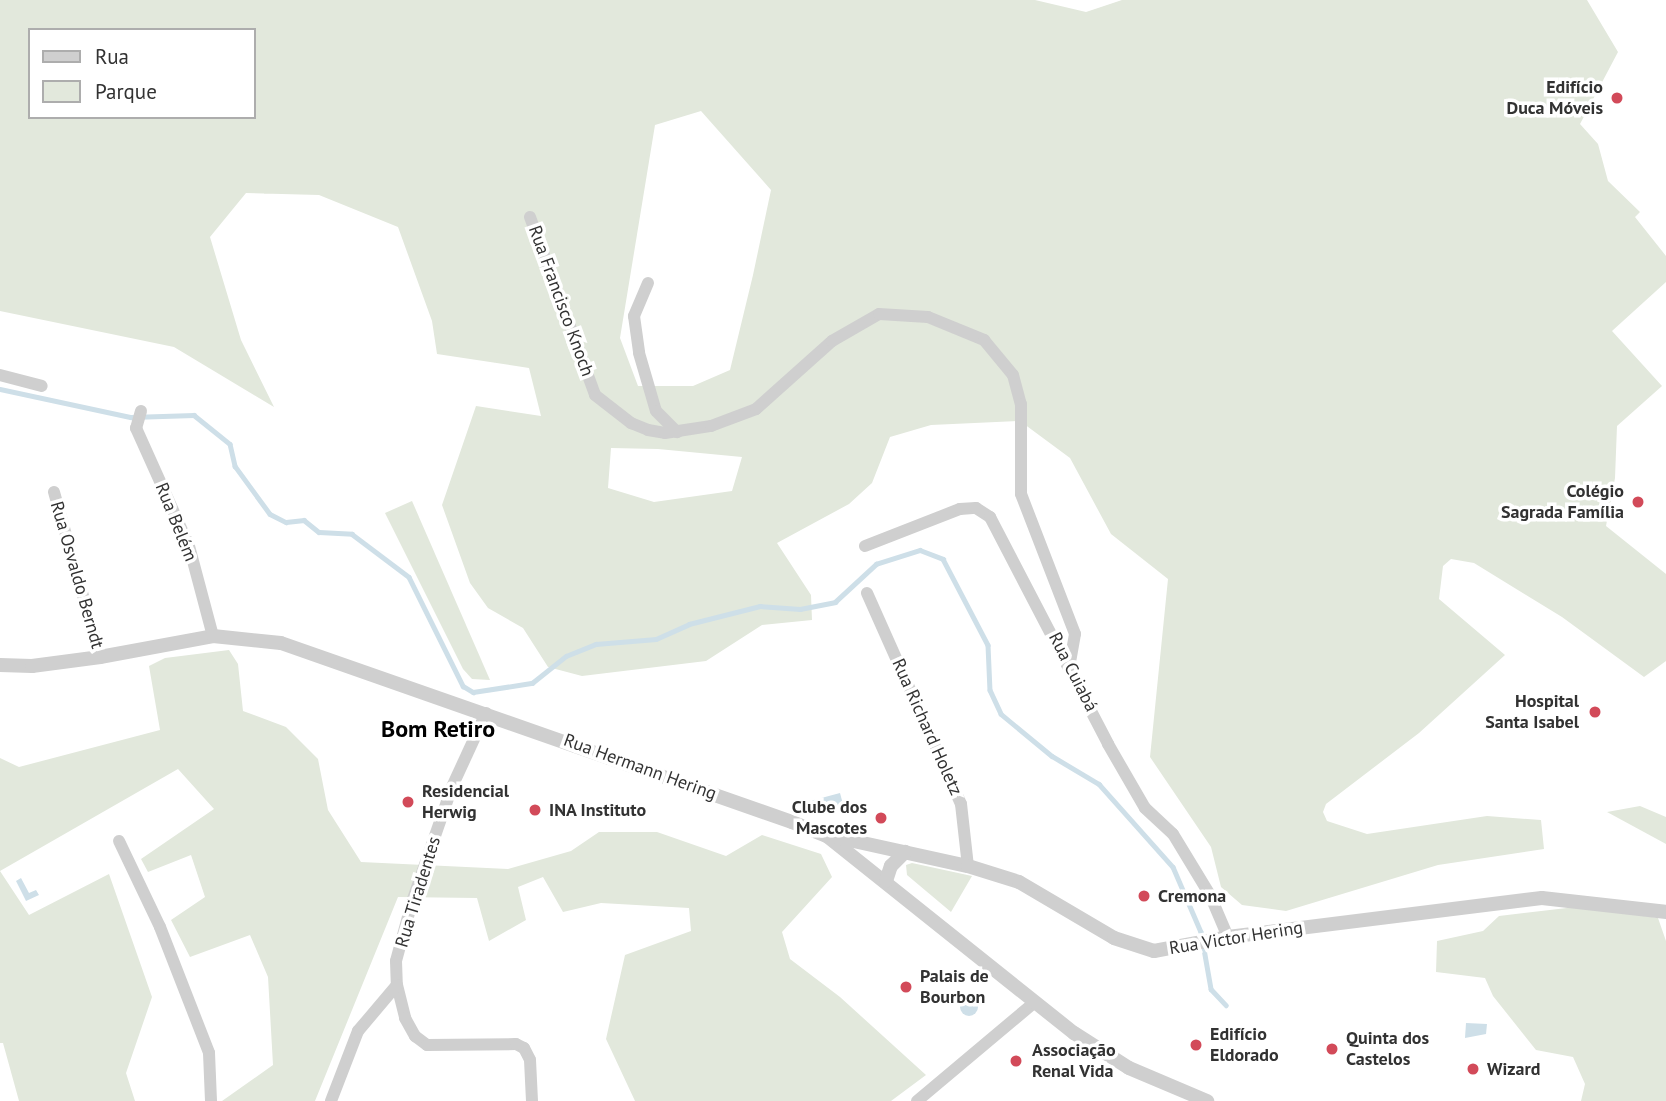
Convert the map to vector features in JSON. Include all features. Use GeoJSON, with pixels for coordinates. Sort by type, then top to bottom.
{"type":"FeatureCollection","features":[{"type":"Feature","properties":{"kind":"street","name":"Rua Francisco Knoch"},"geometry":{"type":"LineString","coordinates":[[530,217],[595,396],[631,423],[677,432],[711,426],[756,408],[832,341],[879,314],[928,317],[984,340],[1013,375],[1021,404],[1021,494],[1075,634],[1070,663]]}},
{"type":"Feature","properties":{"kind":"street"},"geometry":{"type":"LineString","coordinates":[[648,283],[634,316],[639,353],[656,411],[677,432]]}},
{"type":"Feature","properties":{"kind":"street"},"geometry":{"type":"LineString","coordinates":[[0,375],[42,386]]}},
{"type":"Feature","properties":{"kind":"street","name":"Rua Belém"},"geometry":{"type":"LineString","coordinates":[[141,411],[136,428],[189,546],[214,636]]}},
{"type":"Feature","properties":{"kind":"street","name":"Rua Osvaldo Berndt"},"geometry":{"type":"LineString","coordinates":[[54,492],[100,657]]}},
{"type":"Feature","properties":{"kind":"street","name":"Rua Cuiabá"},"geometry":{"type":"LineString","coordinates":[[865,545],[960,509],[976,508],[990,517],[1145,808],[1173,834],[1210,895],[1227,937]]}},
{"type":"Feature","properties":{"kind":"street","name":"Rua Richard Holetz"},"geometry":{"type":"LineString","coordinates":[[867,593],[961,804],[968,866]]}},
{"type":"Feature","properties":{"kind":"street","name":"Rua Hermann Hering"},"geometry":{"type":"LineString","coordinates":[[0,665],[32,666],[100,657],[214,636],[258,639],[321,654],[827,835],[1035,1002],[1129,1068],[1207,1101]]}},
{"type":"Feature","properties":{"kind":"street","name":"Rua Tiradentes"},"geometry":{"type":"LineString","coordinates":[[486,713],[452,787],[411,902],[396,961],[397,985],[405,1018],[415,1036],[427,1045],[516,1044],[524,1048],[530,1059],[532,1101]]}},
{"type":"Feature","properties":{"kind":"street","name":"Rua Victor Hering"},"geometry":{"type":"LineString","coordinates":[[827,835],[968,866],[1019,882],[1134,948],[1154,951],[1227,937],[1542,898],[1666,912]]}},
{"type":"Feature","properties":{"kind":"street"},"geometry":{"type":"LineString","coordinates":[[119,841],[165,939],[209,1053],[211,1101]]}},
{"type":"Feature","properties":{"kind":"street"},"geometry":{"type":"LineString","coordinates":[[887,881],[891,866],[905,852]]}},
{"type":"Feature","properties":{"kind":"street"},"geometry":{"type":"LineString","coordinates":[[331,1101],[359,1031],[397,985]]}},
{"type":"Feature","properties":{"kind":"street"},"geometry":{"type":"LineString","coordinates":[[917,1101],[1035,1002]]}},
{"type":"Feature","properties":{"kind":"green space"},"geometry":{"type":"Polygon","coordinates":[[[0,0],[1035,0],[1086,12],[1122,0],[1587,0],[1618,52],[1580,124],[1598,144],[1608,181],[1640,212],[1635,217],[1666,256],[1666,282],[1612,331],[1662,386],[1617,426],[1615,478],[1606,526],[1666,574],[1666,661],[1644,677],[1562,617],[1474,563],[1451,559],[1443,566],[1439,599],[1505,655],[1419,733],[1326,804],[1323,812],[1327,821],[1367,834],[1487,816],[1541,820],[1544,849],[1438,865],[1286,911],[1242,905],[1221,887],[1211,847],[1150,757],[1168,579],[1111,534],[1070,458],[1020,421],[931,425],[890,437],[872,483],[849,504],[777,543],[811,595],[812,620],[762,625],[706,661],[582,676],[548,667],[523,628],[488,608],[470,583],[442,505],[476,406],[541,416],[529,368],[437,354],[432,321],[398,227],[319,195],[246,193],[210,237],[241,340],[274,407],[174,347],[0,311],[0,0]],[[701,111],[655,125],[620,338],[638,386],[693,386],[730,370],[753,275],[771,190],[701,111]],[[611,448],[608,488],[654,502],[732,491],[742,457],[658,449],[611,448]]]}},
{"type":"Feature","properties":{"kind":"green space"},"geometry":{"type":"Polygon","coordinates":[[[412,501],[490,680],[472,679],[463,669],[385,513],[412,501]]]}},
{"type":"Feature","properties":{"kind":"green space"},"geometry":{"type":"Polygon","coordinates":[[[229,650],[238,664],[243,711],[286,727],[318,759],[328,810],[361,862],[508,869],[571,851],[599,832],[657,832],[726,856],[762,835],[821,854],[832,877],[782,932],[790,959],[840,997],[926,1075],[891,1101],[635,1101],[606,1039],[625,955],[691,931],[689,908],[601,903],[563,912],[543,877],[518,887],[526,920],[489,941],[477,898],[398,897],[315,1101],[222,1101],[273,1065],[268,977],[250,935],[190,957],[171,920],[205,897],[191,855],[148,872],[141,859],[214,809],[178,769],[0,871],[0,758],[19,767],[160,730],[149,666],[165,658],[229,650]]]}},
{"type":"Feature","properties":{"kind":"green space"},"geometry":{"type":"Polygon","coordinates":[[[1640,806],[1666,817],[1666,844],[1607,812],[1640,806]]]}},
{"type":"Feature","properties":{"kind":"green space"},"geometry":{"type":"Polygon","coordinates":[[[912,863],[972,876],[951,912],[907,875],[906,865],[912,863]]]}},
{"type":"Feature","properties":{"kind":"green space"},"geometry":{"type":"Polygon","coordinates":[[[0,871],[29,915],[109,874],[152,997],[126,1073],[135,1101],[19,1101],[3,1043],[0,1043],[0,871]]]}},
{"type":"Feature","properties":{"kind":"green space"},"geometry":{"type":"Polygon","coordinates":[[[1584,906],[1658,918],[1666,941],[1666,1101],[1581,1101],[1585,1084],[1573,1057],[1536,1050],[1493,996],[1485,978],[1436,972],[1437,941],[1483,931],[1499,916],[1584,906]]]}},
{"type":"Feature","properties":{"kind":"shaded area"},"geometry":{"type":"Polygon","coordinates":[[[840,793],[844,808],[816,816],[812,801],[840,793]]]}},
{"type":"Feature","properties":{"kind":"shaded area"},"geometry":{"type":"Polygon","coordinates":[[[21,878],[29,893],[36,890],[39,895],[26,901],[16,881],[21,878]]]}},
{"type":"Feature","properties":{"kind":"shaded area"},"geometry":{"type":"Polygon","coordinates":[[[965,998],[973,998],[978,1007],[976,1014],[965,1016],[960,1011],[960,1003],[965,998]]]}},
{"type":"Feature","properties":{"kind":"shaded area"},"geometry":{"type":"Polygon","coordinates":[[[1466,1023],[1487,1024],[1486,1034],[1465,1038],[1466,1023]]]}},
{"type":"Feature","properties":{"kind":"waterway"},"geometry":{"type":"LineString","coordinates":[[0,389],[131,417],[194,415],[230,444],[235,466],[270,514],[286,522],[304,520],[319,532],[352,534],[409,577],[463,686],[473,692],[532,683],[566,656],[596,644],[656,639],[689,624],[760,606],[800,609],[835,602],[876,564],[920,550],[943,559],[988,645],[990,690],[1001,714],[1052,756],[1099,784],[1173,867],[1201,932],[1211,989],[1226,1005]]}},
{"type":"Feature","properties":{"kind":"place","name":"Edifício Duca Móveis"},"geometry":{"type":"Point","coordinates":[1617,98]}},
{"type":"Feature","properties":{"kind":"place","name":"Colégio Sagrada Família"},"geometry":{"type":"Point","coordinates":[1638,502]}},
{"type":"Feature","properties":{"kind":"place","name":"Hospital Santa Isabel"},"geometry":{"type":"Point","coordinates":[1595,712]}},
{"type":"Feature","properties":{"kind":"place","name":"Residencial Herwig"},"geometry":{"type":"Point","coordinates":[408,802]}},
{"type":"Feature","properties":{"kind":"place","name":"INA Instituto"},"geometry":{"type":"Point","coordinates":[535,810]}},
{"type":"Feature","properties":{"kind":"place","name":"Clube dos Mascotes"},"geometry":{"type":"Point","coordinates":[881,818]}},
{"type":"Feature","properties":{"kind":"place","name":"Cremona"},"geometry":{"type":"Point","coordinates":[1144,896]}},
{"type":"Feature","properties":{"kind":"place","name":"Palais de Bourbon"},"geometry":{"type":"Point","coordinates":[906,987]}},
{"type":"Feature","properties":{"kind":"place","name":"Edifício Eldorado"},"geometry":{"type":"Point","coordinates":[1196,1045]}},
{"type":"Feature","properties":{"kind":"place","name":"Quinta dos Castelos"},"geometry":{"type":"Point","coordinates":[1332,1049]}},
{"type":"Feature","properties":{"kind":"place","name":"Associação Renal Vida"},"geometry":{"type":"Point","coordinates":[1016,1061]}},
{"type":"Feature","properties":{"kind":"place","name":"Wizard"},"geometry":{"type":"Point","coordinates":[1473,1069]}},
{"type":"Feature","properties":{"kind":"district","name":"Bom Retiro"},"geometry":{"type":"Point","coordinates":[438,729]}}]}
